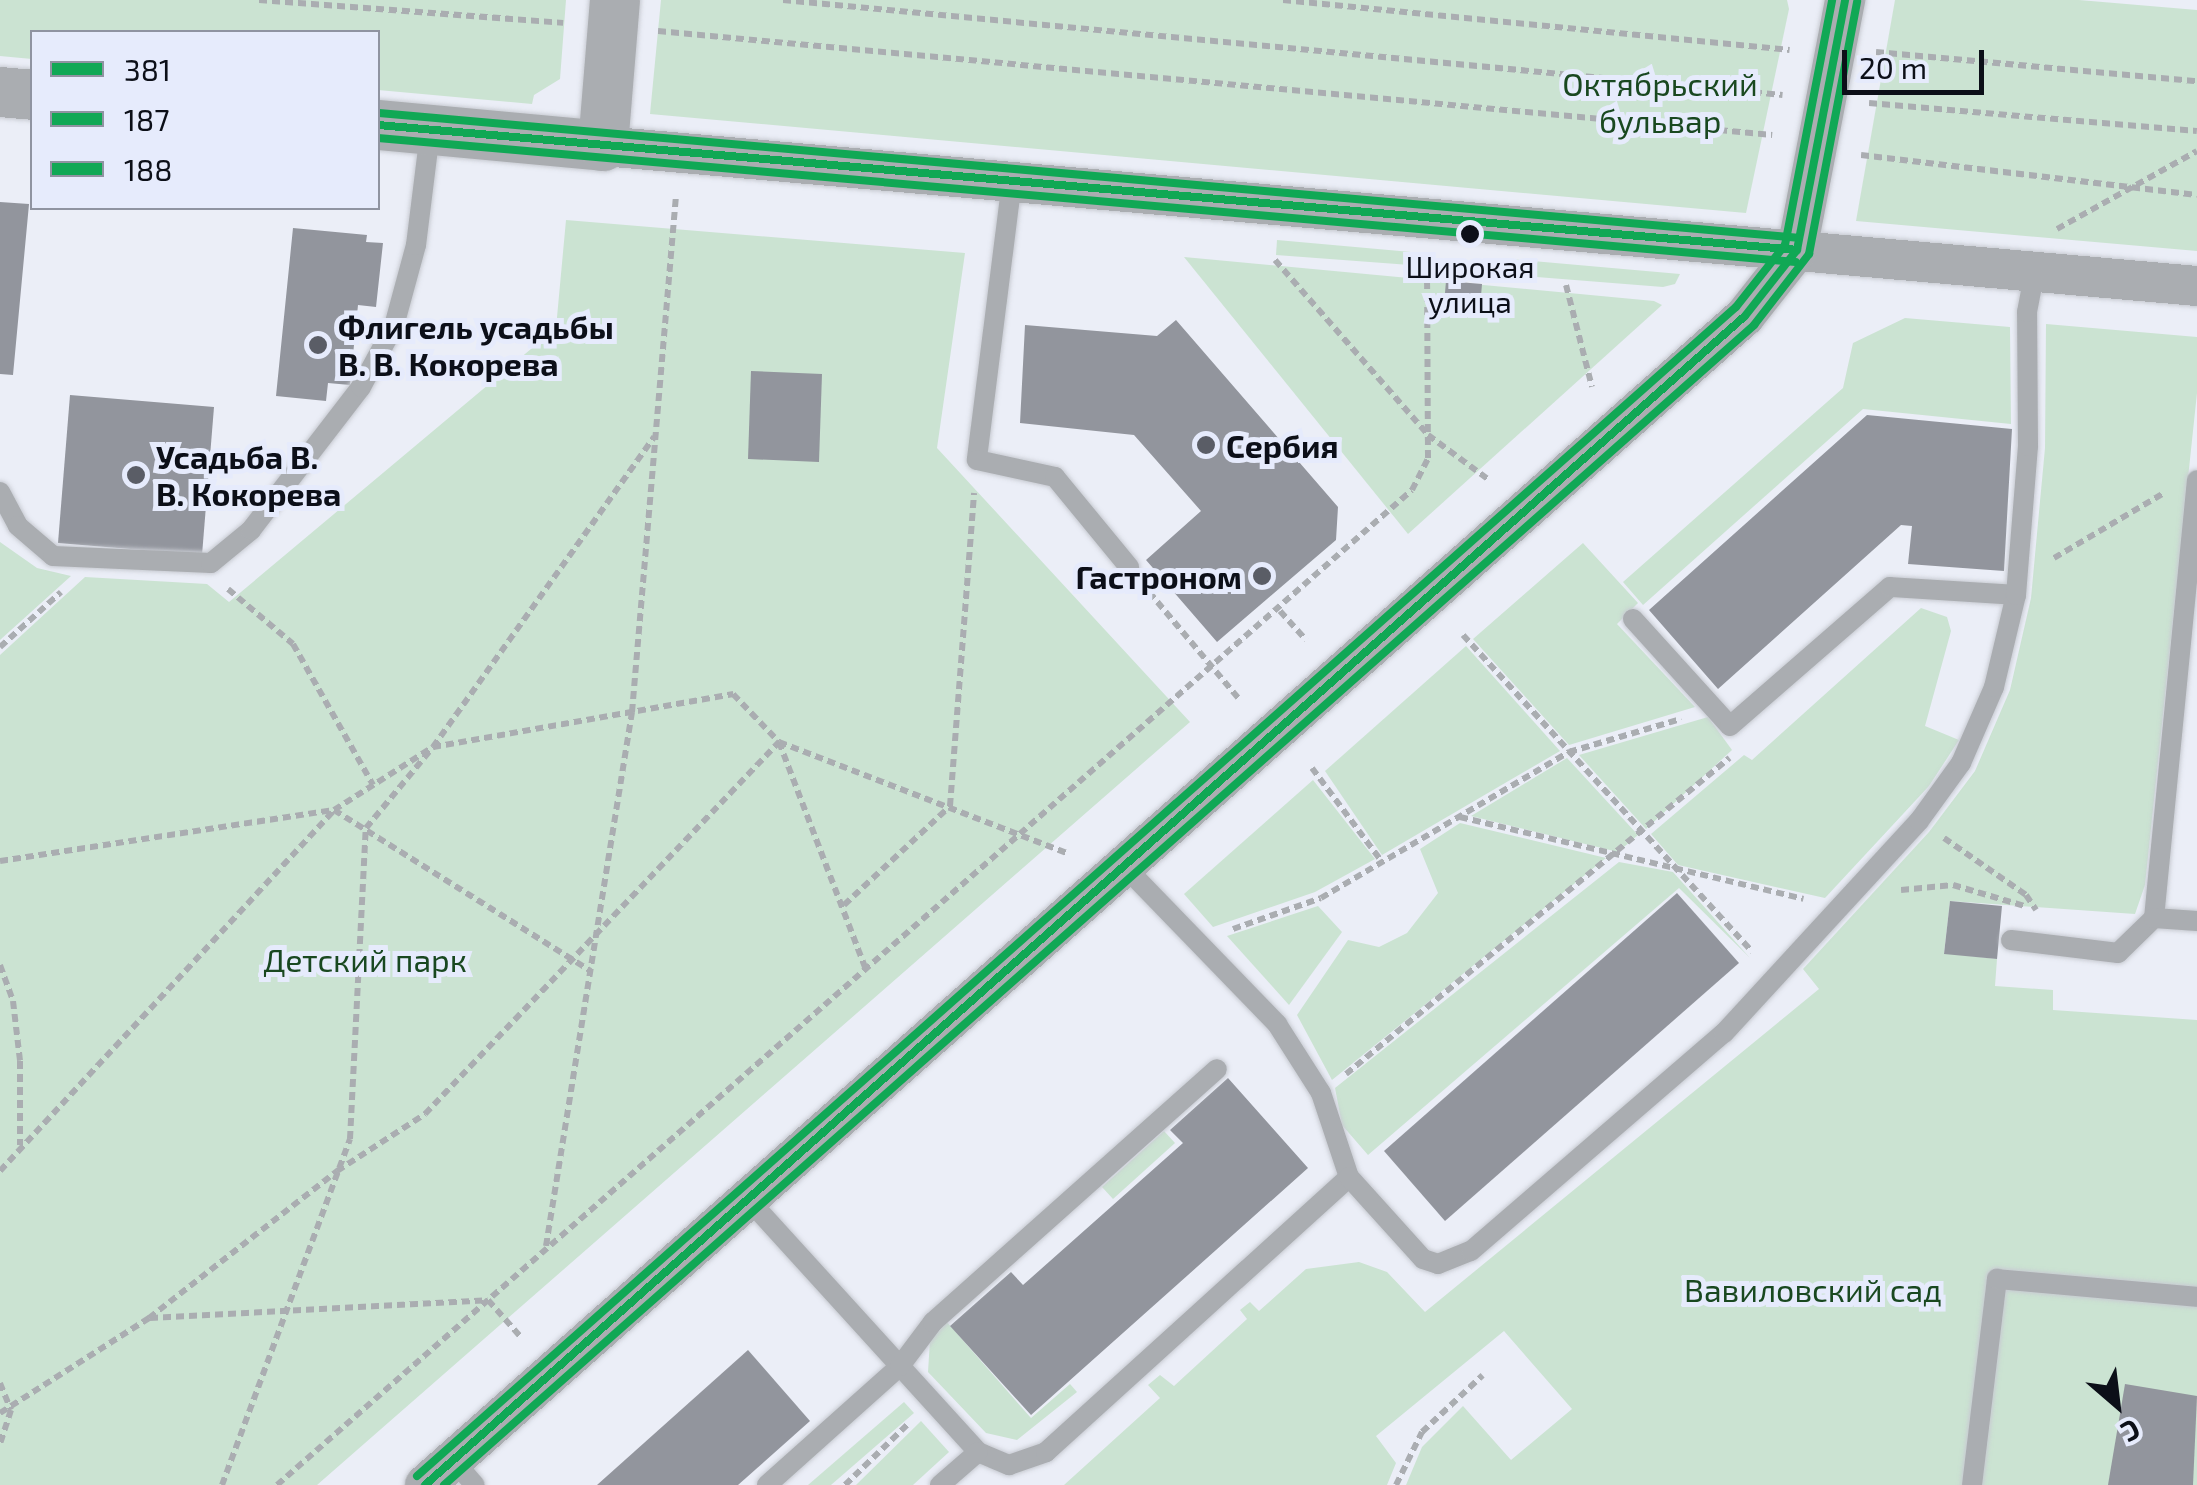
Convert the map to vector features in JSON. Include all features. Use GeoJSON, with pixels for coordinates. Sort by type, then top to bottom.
{"type":"FeatureCollection","features":[{"type":"Feature","properties":{"kind":"street"},"geometry":{"type":"LineString","coordinates":[[451,1477],[748,1199],[1745,316],[1797,250],[1845,0]]}},
{"type":"Feature","properties":{"kind":"street"},"geometry":{"type":"LineString","coordinates":[[603,146],[612,18]]}},
{"type":"Feature","properties":{"kind":"street"},"geometry":{"type":"LineString","coordinates":[[0,92],[30,95]]}},
{"type":"Feature","properties":{"kind":"street"},"geometry":{"type":"LineString","coordinates":[[380,125],[2197,286]]}},
{"type":"Feature","properties":{"kind":"lane"},"geometry":{"type":"LineString","coordinates":[[0,492],[18,526],[52,556],[211,564],[251,530],[361,387],[394,326],[416,246],[430,130]]}},
{"type":"Feature","properties":{"kind":"lane"},"geometry":{"type":"LineString","coordinates":[[1012,181],[977,460],[1055,477],[1129,568]]}},
{"type":"Feature","properties":{"kind":"lane"},"geometry":{"type":"LineString","coordinates":[[1125,867],[1194,943],[1277,1024],[1322,1093],[1350,1178],[1422,1259],[1456,1260],[1724,1033],[1919,820],[1961,763],[1994,687],[2016,595],[2028,446],[2027,312],[2036,270]]}},
{"type":"Feature","properties":{"kind":"lane"},"geometry":{"type":"LineString","coordinates":[[2011,940],[2118,953],[2154,918],[2197,480]]}},
{"type":"Feature","properties":{"kind":"lane"},"geometry":{"type":"LineString","coordinates":[[1633,619],[1730,726],[1890,587],[2016,595]]}},
{"type":"Feature","properties":{"kind":"lane"},"geometry":{"type":"LineString","coordinates":[[2154,918],[2197,921]]}},
{"type":"Feature","properties":{"kind":"lane"},"geometry":{"type":"LineString","coordinates":[[767,1485],[900,1366],[933,1322],[1217,1069]]}},
{"type":"Feature","properties":{"kind":"lane"},"geometry":{"type":"LineString","coordinates":[[748,1199],[978,1452],[1009,1465],[1046,1452],[1350,1178]]}},
{"type":"Feature","properties":{"kind":"lane"},"geometry":{"type":"LineString","coordinates":[[1972,1485],[1997,1279],[2197,1298]]}},
{"type":"Feature","properties":{"kind":"lane"},"geometry":{"type":"LineString","coordinates":[[940,1485],[978,1452]]}},
{"type":"Feature","properties":{"kind":"path"},"geometry":{"type":"LineString","coordinates":[[260,0],[612,18],[1772,135]]}},
{"type":"Feature","properties":{"kind":"path"},"geometry":{"type":"LineString","coordinates":[[783,0],[1780,96],[1795,85]]}},
{"type":"Feature","properties":{"kind":"path"},"geometry":{"type":"LineString","coordinates":[[1283,0],[1790,50]]}},
{"type":"Feature","properties":{"kind":"path"},"geometry":{"type":"LineString","coordinates":[[1875,52],[2197,81]]}},
{"type":"Feature","properties":{"kind":"path"},"geometry":{"type":"LineString","coordinates":[[1866,103],[2197,131]]}},
{"type":"Feature","properties":{"kind":"path"},"geometry":{"type":"LineString","coordinates":[[2036,270],[2042,237],[2197,151]]}},
{"type":"Feature","properties":{"kind":"path"},"geometry":{"type":"LineString","coordinates":[[1857,154],[2197,194]]}},
{"type":"Feature","properties":{"kind":"path"},"geometry":{"type":"LineString","coordinates":[[545,1249],[632,712],[676,196]]}},
{"type":"Feature","properties":{"kind":"path"},"geometry":{"type":"LineString","coordinates":[[1275,260],[1428,435],[1488,479]]}},
{"type":"Feature","properties":{"kind":"path"},"geometry":{"type":"LineString","coordinates":[[278,1485],[865,967],[1213,670],[1412,490],[1428,458],[1427,273]]}},
{"type":"Feature","properties":{"kind":"path"},"geometry":{"type":"LineString","coordinates":[[1566,286],[1592,387]]}},
{"type":"Feature","properties":{"kind":"path"},"geometry":{"type":"LineString","coordinates":[[222,1485],[350,1139],[366,828],[433,747],[654,436]]}},
{"type":"Feature","properties":{"kind":"path"},"geometry":{"type":"LineString","coordinates":[[844,905],[950,806],[977,460]]}},
{"type":"Feature","properties":{"kind":"path"},"geometry":{"type":"LineString","coordinates":[[2044,563],[2173,487]]}},
{"type":"Feature","properties":{"kind":"path"},"geometry":{"type":"LineString","coordinates":[[0,647],[99,558]]}},
{"type":"Feature","properties":{"kind":"path"},"geometry":{"type":"LineString","coordinates":[[211,564],[218,581],[293,644],[373,784]]}},
{"type":"Feature","properties":{"kind":"path"},"geometry":{"type":"LineString","coordinates":[[1129,568],[1239,699]]}},
{"type":"Feature","properties":{"kind":"path"},"geometry":{"type":"LineString","coordinates":[[1280,611],[1306,640]]}},
{"type":"Feature","properties":{"kind":"path"},"geometry":{"type":"LineString","coordinates":[[1463,635],[1776,977]]}},
{"type":"Feature","properties":{"kind":"path"},"geometry":{"type":"LineString","coordinates":[[0,1171],[334,810],[433,747],[733,694],[780,742],[865,967]]}},
{"type":"Feature","properties":{"kind":"path"},"geometry":{"type":"LineString","coordinates":[[1194,943],[1321,898],[1570,752],[1715,709]]}},
{"type":"Feature","properties":{"kind":"path"},"geometry":{"type":"LineString","coordinates":[[1322,1093],[1644,834],[1736,753],[1730,726]]}},
{"type":"Feature","properties":{"kind":"path"},"geometry":{"type":"LineString","coordinates":[[780,742],[1066,853]]}},
{"type":"Feature","properties":{"kind":"path"},"geometry":{"type":"LineString","coordinates":[[0,1413],[11,1410],[149,1318],[338,1171],[424,1114],[780,742]]}},
{"type":"Feature","properties":{"kind":"path"},"geometry":{"type":"LineString","coordinates":[[1312,768],[1382,862]]}},
{"type":"Feature","properties":{"kind":"path"},"geometry":{"type":"LineString","coordinates":[[0,861],[334,810],[591,972]]}},
{"type":"Feature","properties":{"kind":"path"},"geometry":{"type":"LineString","coordinates":[[1459,816],[1617,856],[1843,904],[1953,886],[2014,899],[2039,914],[2026,895],[1919,820]]}},
{"type":"Feature","properties":{"kind":"path"},"geometry":{"type":"LineString","coordinates":[[0,965],[13,1001],[20,1060],[20,1146]]}},
{"type":"Feature","properties":{"kind":"path"},"geometry":{"type":"LineString","coordinates":[[149,1318],[488,1300]]}},
{"type":"Feature","properties":{"kind":"path"},"geometry":{"type":"LineString","coordinates":[[488,1300],[520,1336]]}},
{"type":"Feature","properties":{"kind":"path"},"geometry":{"type":"LineString","coordinates":[[1396,1485],[1422,1432],[1483,1375]]}},
{"type":"Feature","properties":{"kind":"path"},"geometry":{"type":"LineString","coordinates":[[0,1383],[11,1410],[0,1442]]}},
{"type":"Feature","properties":{"kind":"path"},"geometry":{"type":"LineString","coordinates":[[845,1485],[933,1402]]}},
{"type":"Feature","properties":{"kind":"green space"},"geometry":{"type":"Polygon","coordinates":[[[0,0],[566,0],[560,79],[534,95],[532,104],[380,90],[380,30],[30,30],[30,59],[0,56],[0,0]]]}},
{"type":"Feature","properties":{"kind":"green space","name":"Октябрьский бульвар"},"geometry":{"type":"Polygon","coordinates":[[[661,0],[1787,0],[1789,9],[1746,213],[650,114],[661,0]]]}},
{"type":"Feature","properties":{"kind":"green space"},"geometry":{"type":"Polygon","coordinates":[[[1895,0],[2079,0],[2197,10],[2197,251],[1856,221],[1895,0]]]}},
{"type":"Feature","properties":{"kind":"green space","name":"Детский парк"},"geometry":{"type":"Polygon","coordinates":[[[566,220],[965,253],[937,448],[1190,722],[317,1485],[0,1485],[0,655],[85,577],[207,584],[229,602],[556,328],[566,220]]]}},
{"type":"Feature","properties":{"kind":"green space"},"geometry":{"type":"Polygon","coordinates":[[[1277,240],[1411,252],[1410,265],[1276,255],[1277,240]]]}},
{"type":"Feature","properties":{"kind":"green space"},"geometry":{"type":"Polygon","coordinates":[[[1184,257],[1654,301],[1662,305],[1408,534],[1184,257]]]}},
{"type":"Feature","properties":{"kind":"green space"},"geometry":{"type":"Polygon","coordinates":[[[1499,258],[1680,274],[1675,284],[1663,287],[1498,274],[1499,258]]]}},
{"type":"Feature","properties":{"kind":"green space"},"geometry":{"type":"Polygon","coordinates":[[[1905,318],[2010,327],[2011,424],[1863,409],[1643,605],[1623,582],[1843,388],[1853,343],[1905,318]]]}},
{"type":"Feature","properties":{"kind":"green space","name":"Вавиловский сад"},"geometry":{"type":"Polygon","coordinates":[[[2046,324],[2197,337],[2197,393],[2145,885],[2135,914],[1950,901],[1944,953],[1997,959],[1995,986],[2053,990],[2053,1010],[2197,1020],[2197,1485],[1406,1485],[1422,1447],[1463,1406],[1511,1460],[1572,1409],[1504,1331],[1376,1436],[1396,1463],[1387,1485],[1064,1485],[1160,1398],[1148,1385],[1160,1375],[1174,1386],[1247,1319],[1240,1310],[1250,1302],[1259,1311],[1306,1269],[1359,1262],[1387,1272],[1425,1312],[1819,989],[1803,969],[1929,832],[1975,771],[2010,690],[2031,598],[2045,448],[2046,324]]]}},
{"type":"Feature","properties":{"kind":"green space"},"geometry":{"type":"Polygon","coordinates":[[[0,542],[37,568],[71,576],[0,640],[0,542]]]}},
{"type":"Feature","properties":{"kind":"green space"},"geometry":{"type":"Polygon","coordinates":[[[1583,543],[1638,603],[1617,624],[1695,707],[1569,745],[1473,639],[1583,543]]]}},
{"type":"Feature","properties":{"kind":"green space"},"geometry":{"type":"Polygon","coordinates":[[[1921,608],[1947,617],[1951,631],[1925,726],[1959,740],[1929,786],[1825,898],[1678,865],[1651,834],[1744,755],[1752,760],[1921,608]]]}},
{"type":"Feature","properties":{"kind":"green space"},"geometry":{"type":"Polygon","coordinates":[[[1466,646],[1560,751],[1382,855],[1325,771],[1466,646]]]}},
{"type":"Feature","properties":{"kind":"green space"},"geometry":{"type":"Polygon","coordinates":[[[1708,717],[1732,750],[1646,829],[1579,755],[1708,717]]]}},
{"type":"Feature","properties":{"kind":"green space"},"geometry":{"type":"Polygon","coordinates":[[[1567,758],[1638,835],[1618,852],[1471,816],[1567,758]]]}},
{"type":"Feature","properties":{"kind":"green space"},"geometry":{"type":"Polygon","coordinates":[[[1313,780],[1375,859],[1315,892],[1213,927],[1184,894],[1313,780]]]}},
{"type":"Feature","properties":{"kind":"green space"},"geometry":{"type":"Polygon","coordinates":[[[1460,823],[1606,858],[1332,1080],[1297,1015],[1348,940],[1379,947],[1407,933],[1438,893],[1420,849],[1460,823]]]}},
{"type":"Feature","properties":{"kind":"green space"},"geometry":{"type":"Polygon","coordinates":[[[1619,862],[1673,872],[1750,958],[1679,888],[1368,1155],[1342,1125],[1335,1088],[1619,862]]]}},
{"type":"Feature","properties":{"kind":"green space"},"geometry":{"type":"Polygon","coordinates":[[[1318,906],[1342,932],[1289,1005],[1227,936],[1318,906]]]}},
{"type":"Feature","properties":{"kind":"green space"},"geometry":{"type":"Polygon","coordinates":[[[1164,1131],[1175,1143],[1113,1199],[1102,1187],[1164,1131]]]}},
{"type":"Feature","properties":{"kind":"green space"},"geometry":{"type":"Polygon","coordinates":[[[946,1321],[1031,1418],[1070,1384],[1077,1392],[1017,1440],[986,1433],[928,1372],[930,1340],[946,1321]]]}},
{"type":"Feature","properties":{"kind":"green space"},"geometry":{"type":"Polygon","coordinates":[[[904,1402],[914,1413],[831,1485],[808,1485],[904,1402]]]}},
{"type":"Feature","properties":{"kind":"green space"},"geometry":{"type":"Polygon","coordinates":[[[921,1421],[949,1452],[913,1485],[856,1485],[921,1421]]]}},
{"type":"Feature","properties":{"kind":"building"},"geometry":{"type":"Polygon","coordinates":[[[0,202],[29,204],[13,375],[0,374],[0,202]]]}},
{"type":"Feature","properties":{"kind":"building","name":"Флигель усадьбы В. В. Кокорева"},"geometry":{"type":"Polygon","coordinates":[[[293,228],[367,235],[366,242],[383,243],[376,307],[358,305],[350,385],[328,383],[326,401],[276,396],[293,228]]]}},
{"type":"Feature","properties":{"kind":"building"},"geometry":{"type":"Polygon","coordinates":[[[1446,281],[1482,284],[1481,296],[1445,293],[1446,281]]]}},
{"type":"Feature","properties":{"kind":"building"},"geometry":{"type":"Polygon","coordinates":[[[1176,320],[1338,507],[1336,540],[1217,642],[1146,560],[1201,511],[1134,435],[1020,423],[1025,325],[1157,336],[1176,320]]]}},
{"type":"Feature","properties":{"kind":"building"},"geometry":{"type":"Polygon","coordinates":[[[751,371],[822,374],[819,462],[748,459],[751,371]]]}},
{"type":"Feature","properties":{"kind":"building","name":"Усадьба В. В. Кокорева"},"geometry":{"type":"Polygon","coordinates":[[[70,395],[214,407],[202,555],[58,543],[70,395]]]}},
{"type":"Feature","properties":{"kind":"building"},"geometry":{"type":"Polygon","coordinates":[[[1867,415],[2012,429],[2004,571],[1908,564],[1912,526],[1901,525],[1718,689],[1649,610],[1867,415]]]}},
{"type":"Feature","properties":{"kind":"building"},"geometry":{"type":"Polygon","coordinates":[[[1677,893],[1739,963],[1445,1221],[1384,1151],[1677,893]]]}},
{"type":"Feature","properties":{"kind":"building"},"geometry":{"type":"Polygon","coordinates":[[[1950,901],[2002,906],[1997,959],[1944,954],[1950,901]]]}},
{"type":"Feature","properties":{"kind":"building"},"geometry":{"type":"Polygon","coordinates":[[[1228,1078],[1308,1168],[1031,1415],[950,1326],[1011,1272],[1023,1285],[1183,1143],[1170,1130],[1228,1078]]]}},
{"type":"Feature","properties":{"kind":"building"},"geometry":{"type":"Polygon","coordinates":[[[748,1350],[810,1421],[738,1485],[597,1485],[748,1350]]]}},
{"type":"Feature","properties":{"kind":"building"},"geometry":{"type":"Polygon","coordinates":[[[2125,1384],[2197,1396],[2193,1485],[2108,1485],[2125,1384]]]}},
{"type":"Feature","properties":{"kind":"transit line","name":"188"},"geometry":{"type":"LineString","coordinates":[[417,1476],[1736,307],[1785,245],[1832,0]]}},
{"type":"Feature","properties":{"kind":"transit line","name":"381"},"geometry":{"type":"LineString","coordinates":[[425,1485],[1745,316],[1797,250],[1845,0]]}},
{"type":"Feature","properties":{"kind":"transit line","name":"187"},"geometry":{"type":"LineString","coordinates":[[444,1485],[1754,325],[1809,254],[1857,2]]}},
{"type":"Feature","properties":{"kind":"transit line","name":"188"},"geometry":{"type":"LineString","coordinates":[[380,113],[1798,238]]}},
{"type":"Feature","properties":{"kind":"transit line","name":"381"},"geometry":{"type":"LineString","coordinates":[[380,125],[1797,250]]}},
{"type":"Feature","properties":{"kind":"transit line","name":"187"},"geometry":{"type":"LineString","coordinates":[[380,138],[1796,262]]}},
{"type":"Feature","properties":{"kind":"place","name":"Широкая улица"},"geometry":{"type":"Point","coordinates":[1470,234]}},
{"type":"Feature","properties":{"kind":"place","name":"Флигель усадьбы В. В. Кокорева"},"geometry":{"type":"Point","coordinates":[318,345]}},
{"type":"Feature","properties":{"kind":"place","name":"Сербия"},"geometry":{"type":"Point","coordinates":[1206,445]}},
{"type":"Feature","properties":{"kind":"place","name":"Усадьба В. В. Кокорева"},"geometry":{"type":"Point","coordinates":[136,475]}},
{"type":"Feature","properties":{"kind":"place","name":"Гастроном"},"geometry":{"type":"Point","coordinates":[1262,576]}}]}
